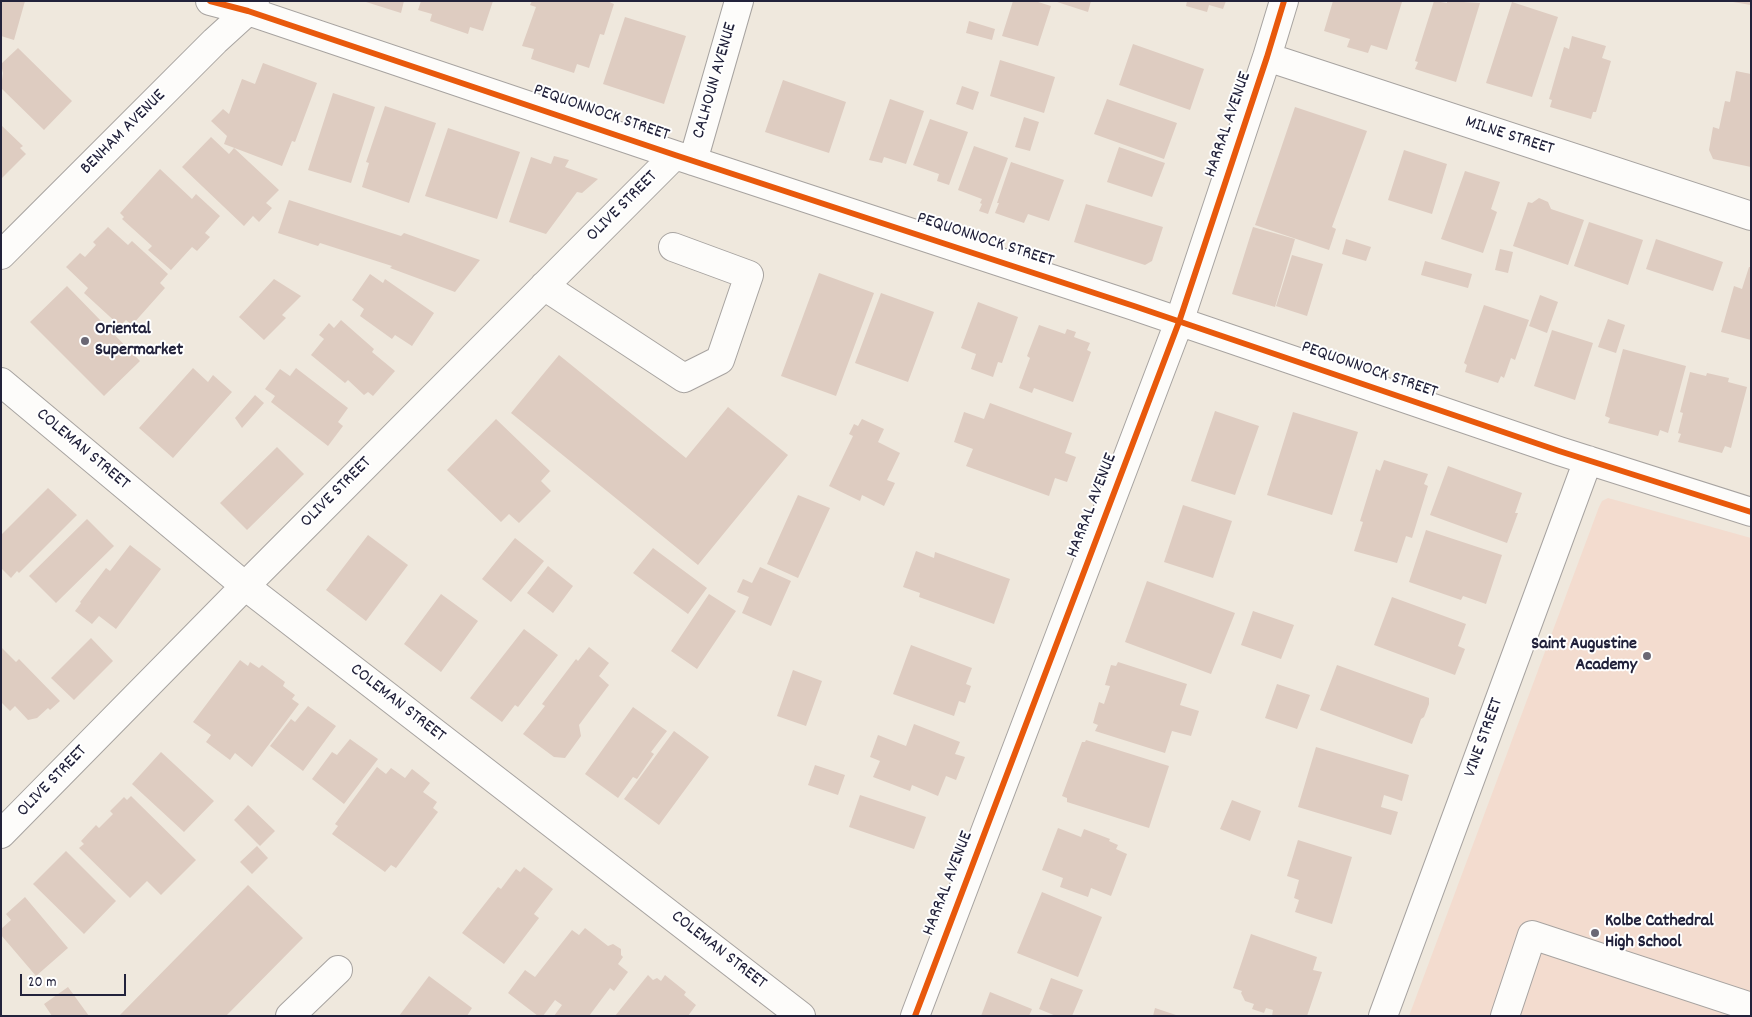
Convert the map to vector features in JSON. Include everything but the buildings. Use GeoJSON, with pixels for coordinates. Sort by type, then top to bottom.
{"type":"FeatureCollection","features":[{"type":"Feature","properties":{"kind":"street","name":"PEQUONNOCK STREET"},"geometry":{"type":"LineString","coordinates":[[210,1],[251,6],[684,158],[1180,322],[1588,460],[1751,512]]}},
{"type":"Feature","properties":{"kind":"street","name":"CALHOUN AVENUE"},"geometry":{"type":"LineString","coordinates":[[684,158],[739,1]]}},
{"type":"Feature","properties":{"kind":"street","name":"HARRAL AVENUE"},"geometry":{"type":"LineString","coordinates":[[915,1016],[1180,322],[1268,57],[1284,1]]}},
{"type":"Feature","properties":{"kind":"street","name":"BENHAM AVENUE"},"geometry":{"type":"LineString","coordinates":[[1,255],[251,6]]}},
{"type":"Feature","properties":{"kind":"street","name":"MILNE STREET"},"geometry":{"type":"LineString","coordinates":[[1268,57],[1751,216]]}},
{"type":"Feature","properties":{"kind":"street","name":"OLIVE STREET"},"geometry":{"type":"LineString","coordinates":[[1,834],[544,286],[684,158]]}},
{"type":"Feature","properties":{"kind":"street"},"geometry":{"type":"LineString","coordinates":[[544,286],[684,378],[720,360],[749,275],[673,247]]}},
{"type":"Feature","properties":{"kind":"street","name":"COLEMAN STREET"},"geometry":{"type":"LineString","coordinates":[[1,382],[245,586],[801,1016]]}},
{"type":"Feature","properties":{"kind":"street","name":"VINE STREET"},"geometry":{"type":"LineString","coordinates":[[1382,1016],[1588,460]]}},
{"type":"Feature","properties":{"kind":"street"},"geometry":{"type":"LineString","coordinates":[[1505,1016],[1532,935],[1751,1007]]}},
{"type":"Feature","properties":{"kind":"street"},"geometry":{"type":"LineString","coordinates":[[290,1016],[338,970]]}},
{"type":"Feature","properties":{"kind":"shaded area"},"geometry":{"type":"Polygon","coordinates":[[[1608,498],[1751,538],[1751,1016],[1409,1016],[1599,507],[1602,501],[1608,498]]]}},
{"type":"Feature","properties":{"kind":"cycle path"},"geometry":{"type":"LineString","coordinates":[[210,1],[248,11],[675,155],[1134,306],[1559,451],[1751,512]]}},
{"type":"Feature","properties":{"kind":"cycle path"},"geometry":{"type":"LineString","coordinates":[[915,1016],[1179,322],[1284,1]]}},
{"type":"Feature","properties":{"kind":"place","name":"Oriental Supermarket"},"geometry":{"type":"Point","coordinates":[85,341]}},
{"type":"Feature","properties":{"kind":"place","name":"Saint Augustine Academy"},"geometry":{"type":"Point","coordinates":[1647,656]}},
{"type":"Feature","properties":{"kind":"place","name":"Kolbe Cathedral High School"},"geometry":{"type":"Point","coordinates":[1595,933]}}]}
